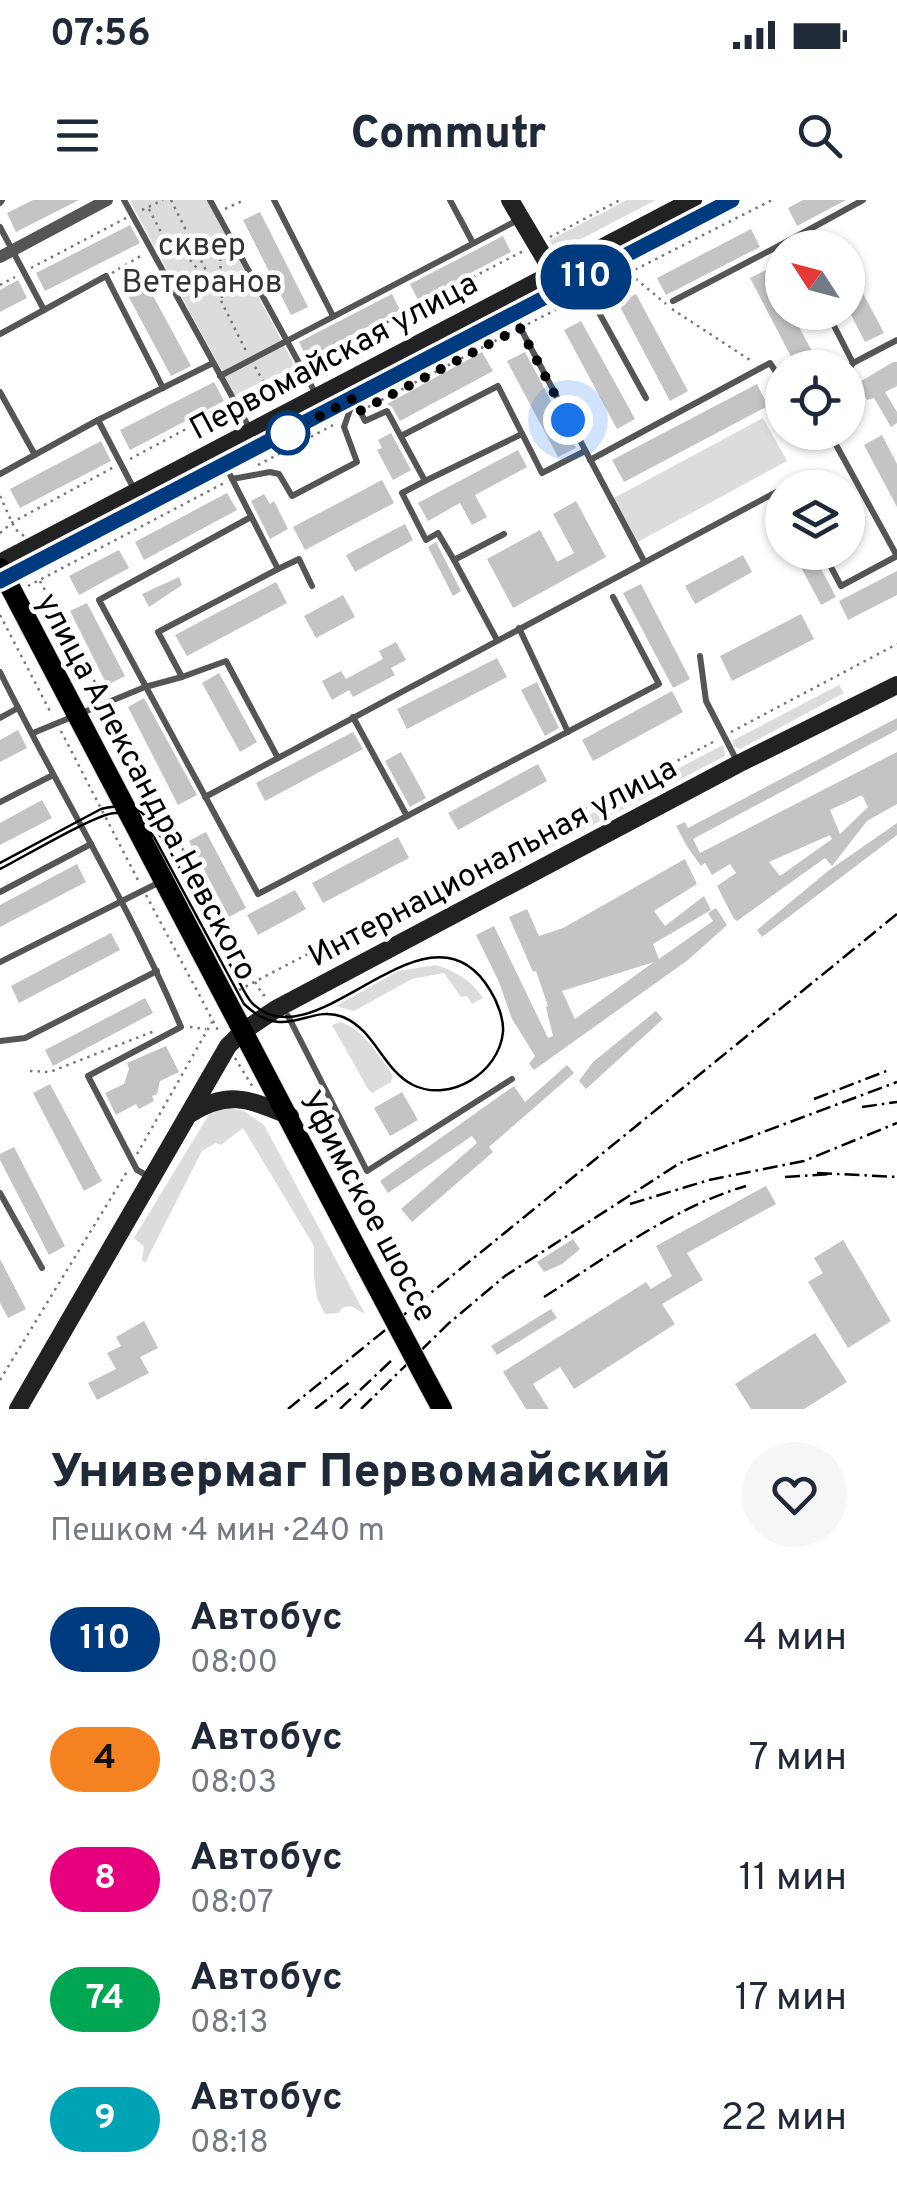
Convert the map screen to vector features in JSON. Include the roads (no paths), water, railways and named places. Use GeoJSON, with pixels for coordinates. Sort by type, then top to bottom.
{"type":"FeatureCollection","features":[{"type":"Feature","properties":{"kind":"main road"},"geometry":{"type":"LineString","coordinates":[[510,200],[558,281]]}},
{"type":"Feature","properties":{"kind":"main road","name":"Первомайская улица"},"geometry":{"type":"LineString","coordinates":[[4,577],[256,439],[318,397],[558,281],[693,200]]}},
{"type":"Feature","properties":{"kind":"main road","name":"Первомайская улица"},"geometry":{"type":"LineString","coordinates":[[558,281],[584,286],[732,200]]}},
{"type":"Feature","properties":{"kind":"main road","name":"Первомайская улица"},"geometry":{"type":"LineString","coordinates":[[140,500],[229,472],[256,439],[357,404],[516,322],[558,281]]}},
{"type":"Feature","properties":{"kind":"main road","name":"улица Александра Невского"},"geometry":{"type":"LineString","coordinates":[[4,577],[164,881],[235,1039]]}},
{"type":"Feature","properties":{"kind":"main road","name":"Интернациональная улица"},"geometry":{"type":"LineString","coordinates":[[18,1409],[235,1039],[276,1009],[738,764],[897,685]]}},
{"type":"Feature","properties":{"kind":"main road","name":"Уфимское шоссе"},"geometry":{"type":"LineString","coordinates":[[235,1039],[290,1116],[442,1409]]}},
{"type":"Feature","properties":{"kind":"main road"},"geometry":{"type":"LineString","coordinates":[[190,1114],[222,1099],[235,1098],[290,1116]]}},
{"type":"Feature","properties":{"kind":"street"},"geometry":{"type":"LineString","coordinates":[[6,254],[103,201]]}},
{"type":"Feature","properties":{"kind":"lane"},"geometry":{"type":"LineString","coordinates":[[124,200],[256,439]]}},
{"type":"Feature","properties":{"kind":"lane"},"geometry":{"type":"LineString","coordinates":[[210,200],[318,397]]}},
{"type":"Feature","properties":{"kind":"lane"},"geometry":{"type":"LineString","coordinates":[[274,200],[332,316]]}},
{"type":"Feature","properties":{"kind":"lane"},"geometry":{"type":"LineString","coordinates":[[450,200],[474,243]]}},
{"type":"Feature","properties":{"kind":"lane"},"geometry":{"type":"LineString","coordinates":[[815,230],[863,200]]}},
{"type":"Feature","properties":{"kind":"lane"},"geometry":{"type":"LineString","coordinates":[[220,376],[520,219]]}},
{"type":"Feature","properties":{"kind":"lane"},"geometry":{"type":"LineString","coordinates":[[0,228],[6,254],[24,272],[44,310]]}},
{"type":"Feature","properties":{"kind":"lane"},"geometry":{"type":"LineString","coordinates":[[674,300],[765,257]]}},
{"type":"Feature","properties":{"kind":"lane"},"geometry":{"type":"LineString","coordinates":[[0,334],[106,276],[163,388]]}},
{"type":"Feature","properties":{"kind":"lane"},"geometry":{"type":"LineString","coordinates":[[584,286],[646,398]]}},
{"type":"Feature","properties":{"kind":"lane"},"geometry":{"type":"LineString","coordinates":[[516,322],[644,562]]}},
{"type":"Feature","properties":{"kind":"lane"},"geometry":{"type":"LineString","coordinates":[[865,358],[897,340]]}},
{"type":"Feature","properties":{"kind":"lane"},"geometry":{"type":"LineString","coordinates":[[0,474],[213,363]]}},
{"type":"Feature","properties":{"kind":"lane"},"geometry":{"type":"LineString","coordinates":[[590,460],[765,366]]}},
{"type":"Feature","properties":{"kind":"lane"},"geometry":{"type":"LineString","coordinates":[[401,436],[498,386],[542,472],[585,451]]}},
{"type":"Feature","properties":{"kind":"lane"},"geometry":{"type":"LineString","coordinates":[[0,392],[35,455]]}},
{"type":"Feature","properties":{"kind":"lane"},"geometry":{"type":"LineString","coordinates":[[278,569],[229,472],[278,474],[292,496],[358,462],[344,427],[357,404],[366,422],[387,411],[425,482]]}},
{"type":"Feature","properties":{"kind":"lane"},"geometry":{"type":"LineString","coordinates":[[98,420],[140,500]]}},
{"type":"Feature","properties":{"kind":"lane"},"geometry":{"type":"LineString","coordinates":[[497,640],[438,534],[426,540],[402,493],[522,434]]}},
{"type":"Feature","properties":{"kind":"lane"},"geometry":{"type":"LineString","coordinates":[[833,570],[841,586],[897,556],[839,450]]}},
{"type":"Feature","properties":{"kind":"lane"},"geometry":{"type":"LineString","coordinates":[[205,798],[765,498]]}},
{"type":"Feature","properties":{"kind":"lane"},"geometry":{"type":"LineString","coordinates":[[251,517],[100,600],[258,894],[659,684],[613,597]]}},
{"type":"Feature","properties":{"kind":"lane"},"geometry":{"type":"LineString","coordinates":[[454,560],[504,534]]}},
{"type":"Feature","properties":{"kind":"lane"},"geometry":{"type":"LineString","coordinates":[[182,677],[158,632],[299,558],[312,586]]}},
{"type":"Feature","properties":{"kind":"lane"},"geometry":{"type":"LineString","coordinates":[[519,628],[568,732]]}},
{"type":"Feature","properties":{"kind":"lane"},"geometry":{"type":"LineString","coordinates":[[700,656],[706,701],[738,764]]}},
{"type":"Feature","properties":{"kind":"lane"},"geometry":{"type":"LineString","coordinates":[[33,733],[145,687],[226,661],[278,758]]}},
{"type":"Feature","properties":{"kind":"lane"},"geometry":{"type":"LineString","coordinates":[[0,672],[157,971],[180,1027],[88,1076],[138,1170],[152,1178]]}},
{"type":"Feature","properties":{"kind":"lane"},"geometry":{"type":"LineString","coordinates":[[0,718],[18,708]]}},
{"type":"Feature","properties":{"kind":"lane"},"geometry":{"type":"LineString","coordinates":[[353,717],[407,816]]}},
{"type":"Feature","properties":{"kind":"lane"},"geometry":{"type":"LineString","coordinates":[[0,802],[53,775]]}},
{"type":"Feature","properties":{"kind":"lane"},"geometry":{"type":"LineString","coordinates":[[0,892],[91,844]]}},
{"type":"Feature","properties":{"kind":"lane"},"geometry":{"type":"LineString","coordinates":[[0,962],[164,881]]}},
{"type":"Feature","properties":{"kind":"lane"},"geometry":{"type":"LineString","coordinates":[[0,1041],[24,1038],[157,971]]}},
{"type":"Feature","properties":{"kind":"lane"},"geometry":{"type":"LineString","coordinates":[[288,1016],[368,1171],[512,1079]]}},
{"type":"Feature","properties":{"kind":"lane"},"geometry":{"type":"LineString","coordinates":[[0,1192],[42,1268]]}},
{"type":"Feature","properties":{"kind":"tram line"},"geometry":{"type":"LineString","coordinates":[[0,863],[101,809],[134,808],[148,819],[174,859],[253,1004],[279,1017],[308,1013],[405,965],[436,957],[465,964],[490,990],[502,1022],[500,1047],[483,1072],[470,1081],[457,1087],[427,1090],[403,1078],[363,1031],[343,1017],[330,1014],[285,1022],[259,1015],[244,1004],[154,837],[127,814],[105,815],[0,869]]}},
{"type":"Feature","properties":{"kind":"railway"},"geometry":{"type":"LineString","coordinates":[[288,1409],[897,914]]}},
{"type":"Feature","properties":{"kind":"railway"},"geometry":{"type":"LineString","coordinates":[[814,1099],[889,1070]]}},
{"type":"Feature","properties":{"kind":"railway"},"geometry":{"type":"LineString","coordinates":[[361,1409],[448,1324],[505,1276],[680,1163],[897,1082]]}},
{"type":"Feature","properties":{"kind":"railway"},"geometry":{"type":"LineString","coordinates":[[862,1107],[897,1102]]}},
{"type":"Feature","properties":{"kind":"railway"},"geometry":{"type":"LineString","coordinates":[[630,1204],[709,1180],[804,1161],[897,1123]]}},
{"type":"Feature","properties":{"kind":"railway"},"geometry":{"type":"LineString","coordinates":[[817,1173],[897,1177]]}},
{"type":"Feature","properties":{"kind":"railway"},"geometry":{"type":"LineString","coordinates":[[785,1177],[830,1174]]}},
{"type":"Feature","properties":{"kind":"railway"},"geometry":{"type":"LineString","coordinates":[[544,1297],[667,1220],[746,1186]]}},
{"type":"Feature","properties":{"kind":"railway"},"geometry":{"type":"LineString","coordinates":[[340,1409],[392,1360]]}},
{"type":"Feature","properties":{"kind":"railway"},"geometry":{"type":"LineString","coordinates":[[315,1409],[351,1381]]}},
{"type":"Feature","properties":{"kind":"park label","name":"сквер Ветеранов"},"geometry":{"type":"Point","coordinates":[202,262]}}]}
